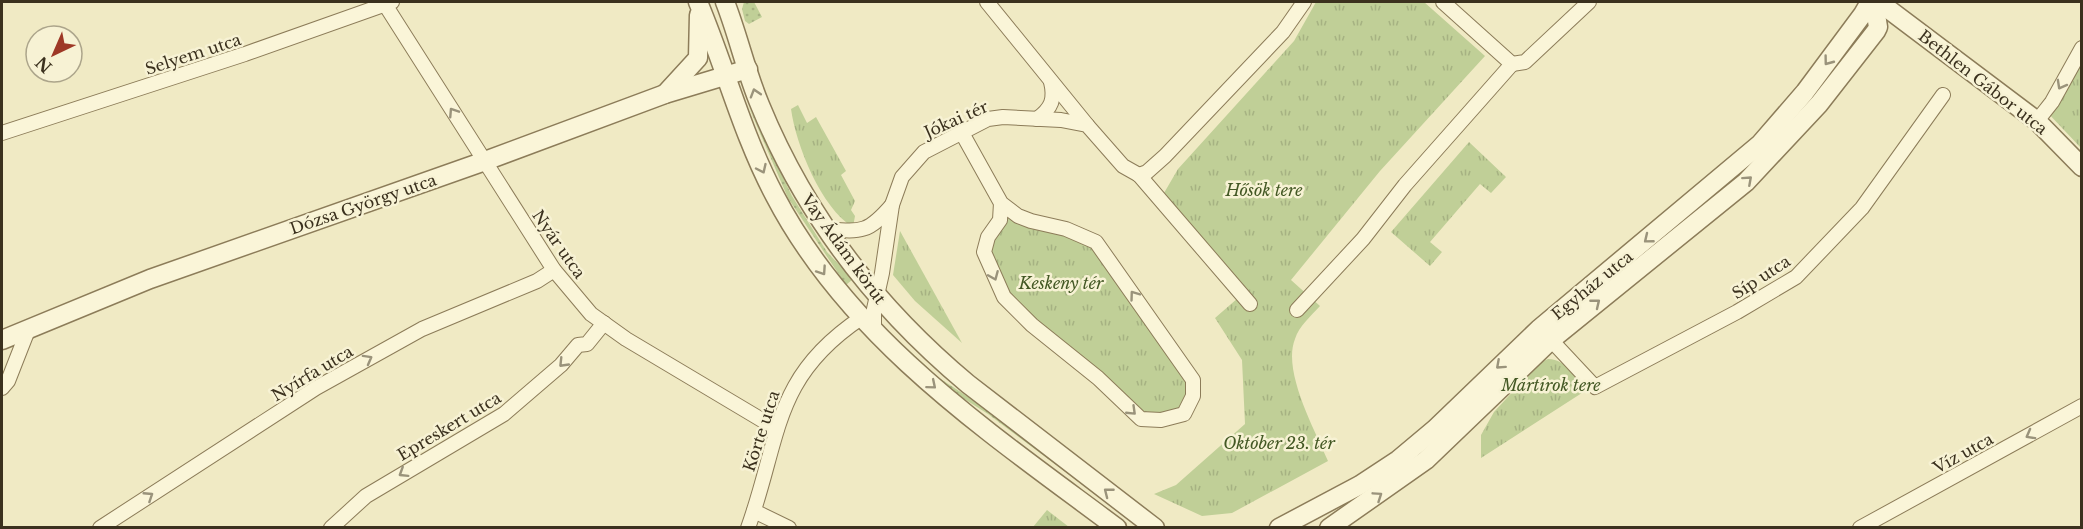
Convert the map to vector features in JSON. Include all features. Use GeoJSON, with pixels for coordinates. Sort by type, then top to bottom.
{"type":"FeatureCollection","features":[{"type":"Feature","properties":{"kind":"street","name":"Vay Ádám körút"},"geometry":{"type":"LineString","coordinates":[[725,2],[759,104],[782,154],[803,194],[826,229],[877,298],[941,362],[1155,528]]}},
{"type":"Feature","properties":{"kind":"street"},"geometry":{"type":"LineString","coordinates":[[987,2],[1087,125],[1123,166],[1139,175],[1250,304]]}},
{"type":"Feature","properties":{"kind":"street"},"geometry":{"type":"LineString","coordinates":[[1139,175],[1147,172],[1165,156],[1283,32],[1304,2]]}},
{"type":"Feature","properties":{"kind":"street"},"geometry":{"type":"LineString","coordinates":[[1443,2],[1512,64]]}},
{"type":"Feature","properties":{"kind":"street"},"geometry":{"type":"LineString","coordinates":[[1297,310],[1363,239],[1406,185],[1512,64],[1525,62],[1589,2]]}},
{"type":"Feature","properties":{"kind":"street","name":"Egyház utca"},"geometry":{"type":"LineString","coordinates":[[1329,528],[1426,460],[1551,340],[1746,183],[1819,104],[1878,27],[1872,2]]}},
{"type":"Feature","properties":{"kind":"street","name":"Egyház utca"},"geometry":{"type":"LineString","coordinates":[[1279,528],[1360,485],[1398,460],[1435,429],[1539,329],[1760,144],[1805,92],[1872,2]]}},
{"type":"Feature","properties":{"kind":"street","name":"Bethlen Gábor utca"},"geometry":{"type":"LineString","coordinates":[[1879,2],[2037,121],[2082,167]]}},
{"type":"Feature","properties":{"kind":"street","name":"Vay Ádám körút"},"geometry":{"type":"LineString","coordinates":[[699,3],[755,153],[775,196],[830,282],[929,383],[1117,528]]}},
{"type":"Feature","properties":{"kind":"street"},"geometry":{"type":"LineString","coordinates":[[665,94],[698,58],[699,3]]}},
{"type":"Feature","properties":{"kind":"street","name":"Selyem utca"},"geometry":{"type":"LineString","coordinates":[[2,133],[390,4]]}},
{"type":"Feature","properties":{"kind":"street","name":"Nyár utca"},"geometry":{"type":"LineString","coordinates":[[390,4],[554,270],[591,314],[777,429]]}},
{"type":"Feature","properties":{"kind":"street"},"geometry":{"type":"LineString","coordinates":[[2037,121],[2052,102],[2082,48]]}},
{"type":"Feature","properties":{"kind":"street","name":"Dózsa György utca"},"geometry":{"type":"LineString","coordinates":[[2,340],[150,279],[485,161],[665,94],[728,77],[748,69]]}},
{"type":"Feature","properties":{"kind":"street"},"geometry":{"type":"LineString","coordinates":[[1037,119],[1048,111],[1054,97],[1051,82]]}},
{"type":"Feature","properties":{"kind":"street","name":"Síp utca"},"geometry":{"type":"LineString","coordinates":[[1551,340],[1595,387],[1737,312],[1796,277],[1862,208],[1943,95]]}},
{"type":"Feature","properties":{"kind":"street","name":"Jókai tér"},"geometry":{"type":"LineString","coordinates":[[870,323],[877,298],[892,205],[902,177],[924,152],[996,118],[1061,120],[1087,125]]}},
{"type":"Feature","properties":{"kind":"street"},"geometry":{"type":"LineString","coordinates":[[962,133],[1001,203],[1018,216],[1031,222],[1066,229],[1096,242],[1193,380],[1193,396],[1184,414],[1161,420],[1141,419],[1098,378],[1032,325],[1004,297],[984,252],[988,237],[1000,220],[1001,203]]}},
{"type":"Feature","properties":{"kind":"street"},"geometry":{"type":"LineString","coordinates":[[826,229],[857,232],[869,229],[892,205]]}},
{"type":"Feature","properties":{"kind":"street","name":"Nyírfa utca"},"geometry":{"type":"LineString","coordinates":[[100,528],[316,388],[422,329],[537,281],[554,270]]}},
{"type":"Feature","properties":{"kind":"street","name":"Epreskert utca"},"geometry":{"type":"LineString","coordinates":[[331,528],[366,496],[504,414],[561,365],[578,345],[587,344],[604,323]]}},
{"type":"Feature","properties":{"kind":"street"},"geometry":{"type":"LineString","coordinates":[[870,323],[888,325],[921,357],[941,362]]}},
{"type":"Feature","properties":{"kind":"street","name":"Körte utca"},"geometry":{"type":"LineString","coordinates":[[748,528],[788,395],[807,364],[843,331],[870,323]]}},
{"type":"Feature","properties":{"kind":"street"},"geometry":{"type":"LineString","coordinates":[[2,388],[8,381],[28,330]]}},
{"type":"Feature","properties":{"kind":"street","name":"Víz utca"},"geometry":{"type":"LineString","coordinates":[[1860,528],[2082,406]]}},
{"type":"Feature","properties":{"kind":"street"},"geometry":{"type":"LineString","coordinates":[[1011,448],[1034,479],[1098,528]]}},
{"type":"Feature","properties":{"kind":"street"},"geometry":{"type":"LineString","coordinates":[[754,511],[789,528]]}},
{"type":"Feature","properties":{"kind":"green space"},"geometry":{"type":"Polygon","coordinates":[[[744,2],[754,2],[762,17],[749,24],[745,21],[742,9],[744,2]]]}},
{"type":"Feature","properties":{"kind":"green space","name":"Hősök tere"},"geometry":{"type":"Polygon","coordinates":[[[1316,2],[1424,2],[1485,56],[1380,171],[1291,280],[1320,306],[1299,330],[1292,352],[1296,383],[1308,417],[1328,461],[1232,513],[1202,516],[1154,494],[1176,485],[1245,424],[1242,360],[1215,318],[1246,291],[1164,193],[1178,169],[1294,41],[1316,2]]]}},
{"type":"Feature","properties":{"kind":"green space"},"geometry":{"type":"Polygon","coordinates":[[[2081,48],[2081,148],[2046,111],[2081,48]]]}},
{"type":"Feature","properties":{"kind":"green space"},"geometry":{"type":"Polygon","coordinates":[[[747,103],[792,196],[827,252],[853,279],[846,285],[788,198],[747,103]]]}},
{"type":"Feature","properties":{"kind":"green space"},"geometry":{"type":"Polygon","coordinates":[[[798,105],[807,123],[816,117],[846,171],[841,175],[855,201],[851,210],[855,216],[853,227],[831,206],[804,157],[791,109],[798,105]]]}},
{"type":"Feature","properties":{"kind":"green space"},"geometry":{"type":"Polygon","coordinates":[[[1469,142],[1506,177],[1491,193],[1480,184],[1430,242],[1442,252],[1430,266],[1391,232],[1469,142]]]}},
{"type":"Feature","properties":{"kind":"green space","name":"Keskeny tér"},"geometry":{"type":"Polygon","coordinates":[[[1009,217],[1065,232],[1094,245],[1190,380],[1182,413],[1142,415],[1006,295],[987,252],[1002,222],[1009,217]]]}},
{"type":"Feature","properties":{"kind":"green space"},"geometry":{"type":"Polygon","coordinates":[[[900,231],[962,343],[915,301],[893,275],[900,231]]]}},
{"type":"Feature","properties":{"kind":"green space"},"geometry":{"type":"Polygon","coordinates":[[[885,328],[939,378],[990,411],[1144,527],[1139,527],[988,414],[936,381],[886,332],[885,328]]]}},
{"type":"Feature","properties":{"kind":"green space","name":"Mártírok tere"},"geometry":{"type":"Polygon","coordinates":[[[1548,359],[1561,362],[1566,366],[1585,391],[1481,458],[1481,435],[1494,412],[1539,363],[1548,359]]]}},
{"type":"Feature","properties":{"kind":"green space"},"geometry":{"type":"Polygon","coordinates":[[[1047,510],[1069,527],[1033,527],[1047,510]]]}},
{"type":"Feature","properties":{"kind":"park label","name":"Október 23. tér"},"geometry":{"type":"Point","coordinates":[1279,443]}}]}
